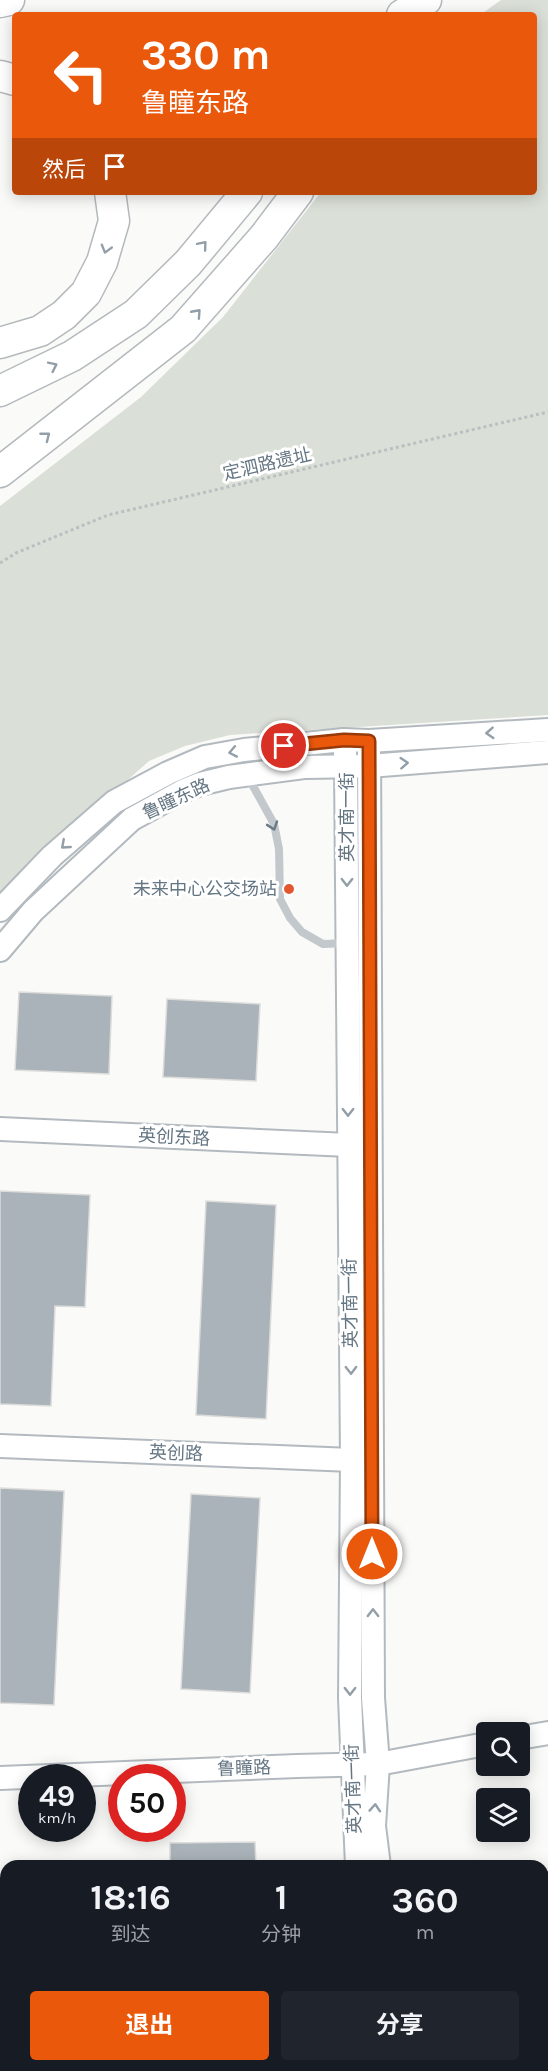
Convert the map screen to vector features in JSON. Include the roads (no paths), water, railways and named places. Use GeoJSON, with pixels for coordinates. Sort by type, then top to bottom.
{"type":"FeatureCollection","features":[{"type":"Feature","properties":{"kind":"highway"},"geometry":{"type":"LineString","coordinates":[[0,2],[9,0]]}},
{"type":"Feature","properties":{"kind":"highway"},"geometry":{"type":"LineString","coordinates":[[407,12],[426,0]]}},
{"type":"Feature","properties":{"kind":"highway"},"geometry":{"type":"LineString","coordinates":[[436,12],[450,0]]}},
{"type":"Feature","properties":{"kind":"highway"},"geometry":{"type":"LineString","coordinates":[[0,343],[40,331],[64,315],[86,293],[102,262],[114,221],[110,195]]}},
{"type":"Feature","properties":{"kind":"highway"},"geometry":{"type":"LineString","coordinates":[[0,472],[183,329],[264,237],[296,195]]}},
{"type":"Feature","properties":{"kind":"highway"},"geometry":{"type":"LineString","coordinates":[[0,391],[72,356],[136,314],[188,263],[244,196]]}},
{"type":"Feature","properties":{"kind":"main road","name":"鲁瞳东路"},"geometry":{"type":"LineString","coordinates":[[0,910],[52,856],[114,802],[168,773],[205,757],[244,750],[344,740],[369,741],[548,730]]}},
{"type":"Feature","properties":{"kind":"main road","name":"英才南一街"},"geometry":{"type":"LineString","coordinates":[[344,740],[352,1460],[350,1698],[357,1860]]}},
{"type":"Feature","properties":{"kind":"main road","name":"英才南一街"},"geometry":{"type":"LineString","coordinates":[[369,741],[373,1686],[378,1764],[374,1826],[378,1860]]}},
{"type":"Feature","properties":{"kind":"main road","name":"鲁瞳东路"},"geometry":{"type":"LineString","coordinates":[[0,950],[33,911],[132,819],[200,784],[246,774],[304,767],[369,766],[548,752]]}},
{"type":"Feature","properties":{"kind":"main road","name":"英创东路"},"geometry":{"type":"LineString","coordinates":[[0,1129],[349,1145]]}},
{"type":"Feature","properties":{"kind":"main road","name":"英创路"},"geometry":{"type":"LineString","coordinates":[[0,1446],[352,1460]]}},
{"type":"Feature","properties":{"kind":"main road"},"geometry":{"type":"LineString","coordinates":[[530,1736],[548,1733]]}},
{"type":"Feature","properties":{"kind":"main road","name":"鲁瞳路"},"geometry":{"type":"LineString","coordinates":[[0,1778],[378,1764],[476,1746]]}},
{"type":"Feature","properties":{"kind":"lane"},"geometry":{"type":"LineString","coordinates":[[246,774],[274,824],[279,849],[280,899],[290,918],[302,932],[323,944],[347,944]]}},
{"type":"Feature","properties":{"kind":"place","name":"未来中心公交场站"},"geometry":{"type":"Point","coordinates":[289,889]}}]}
